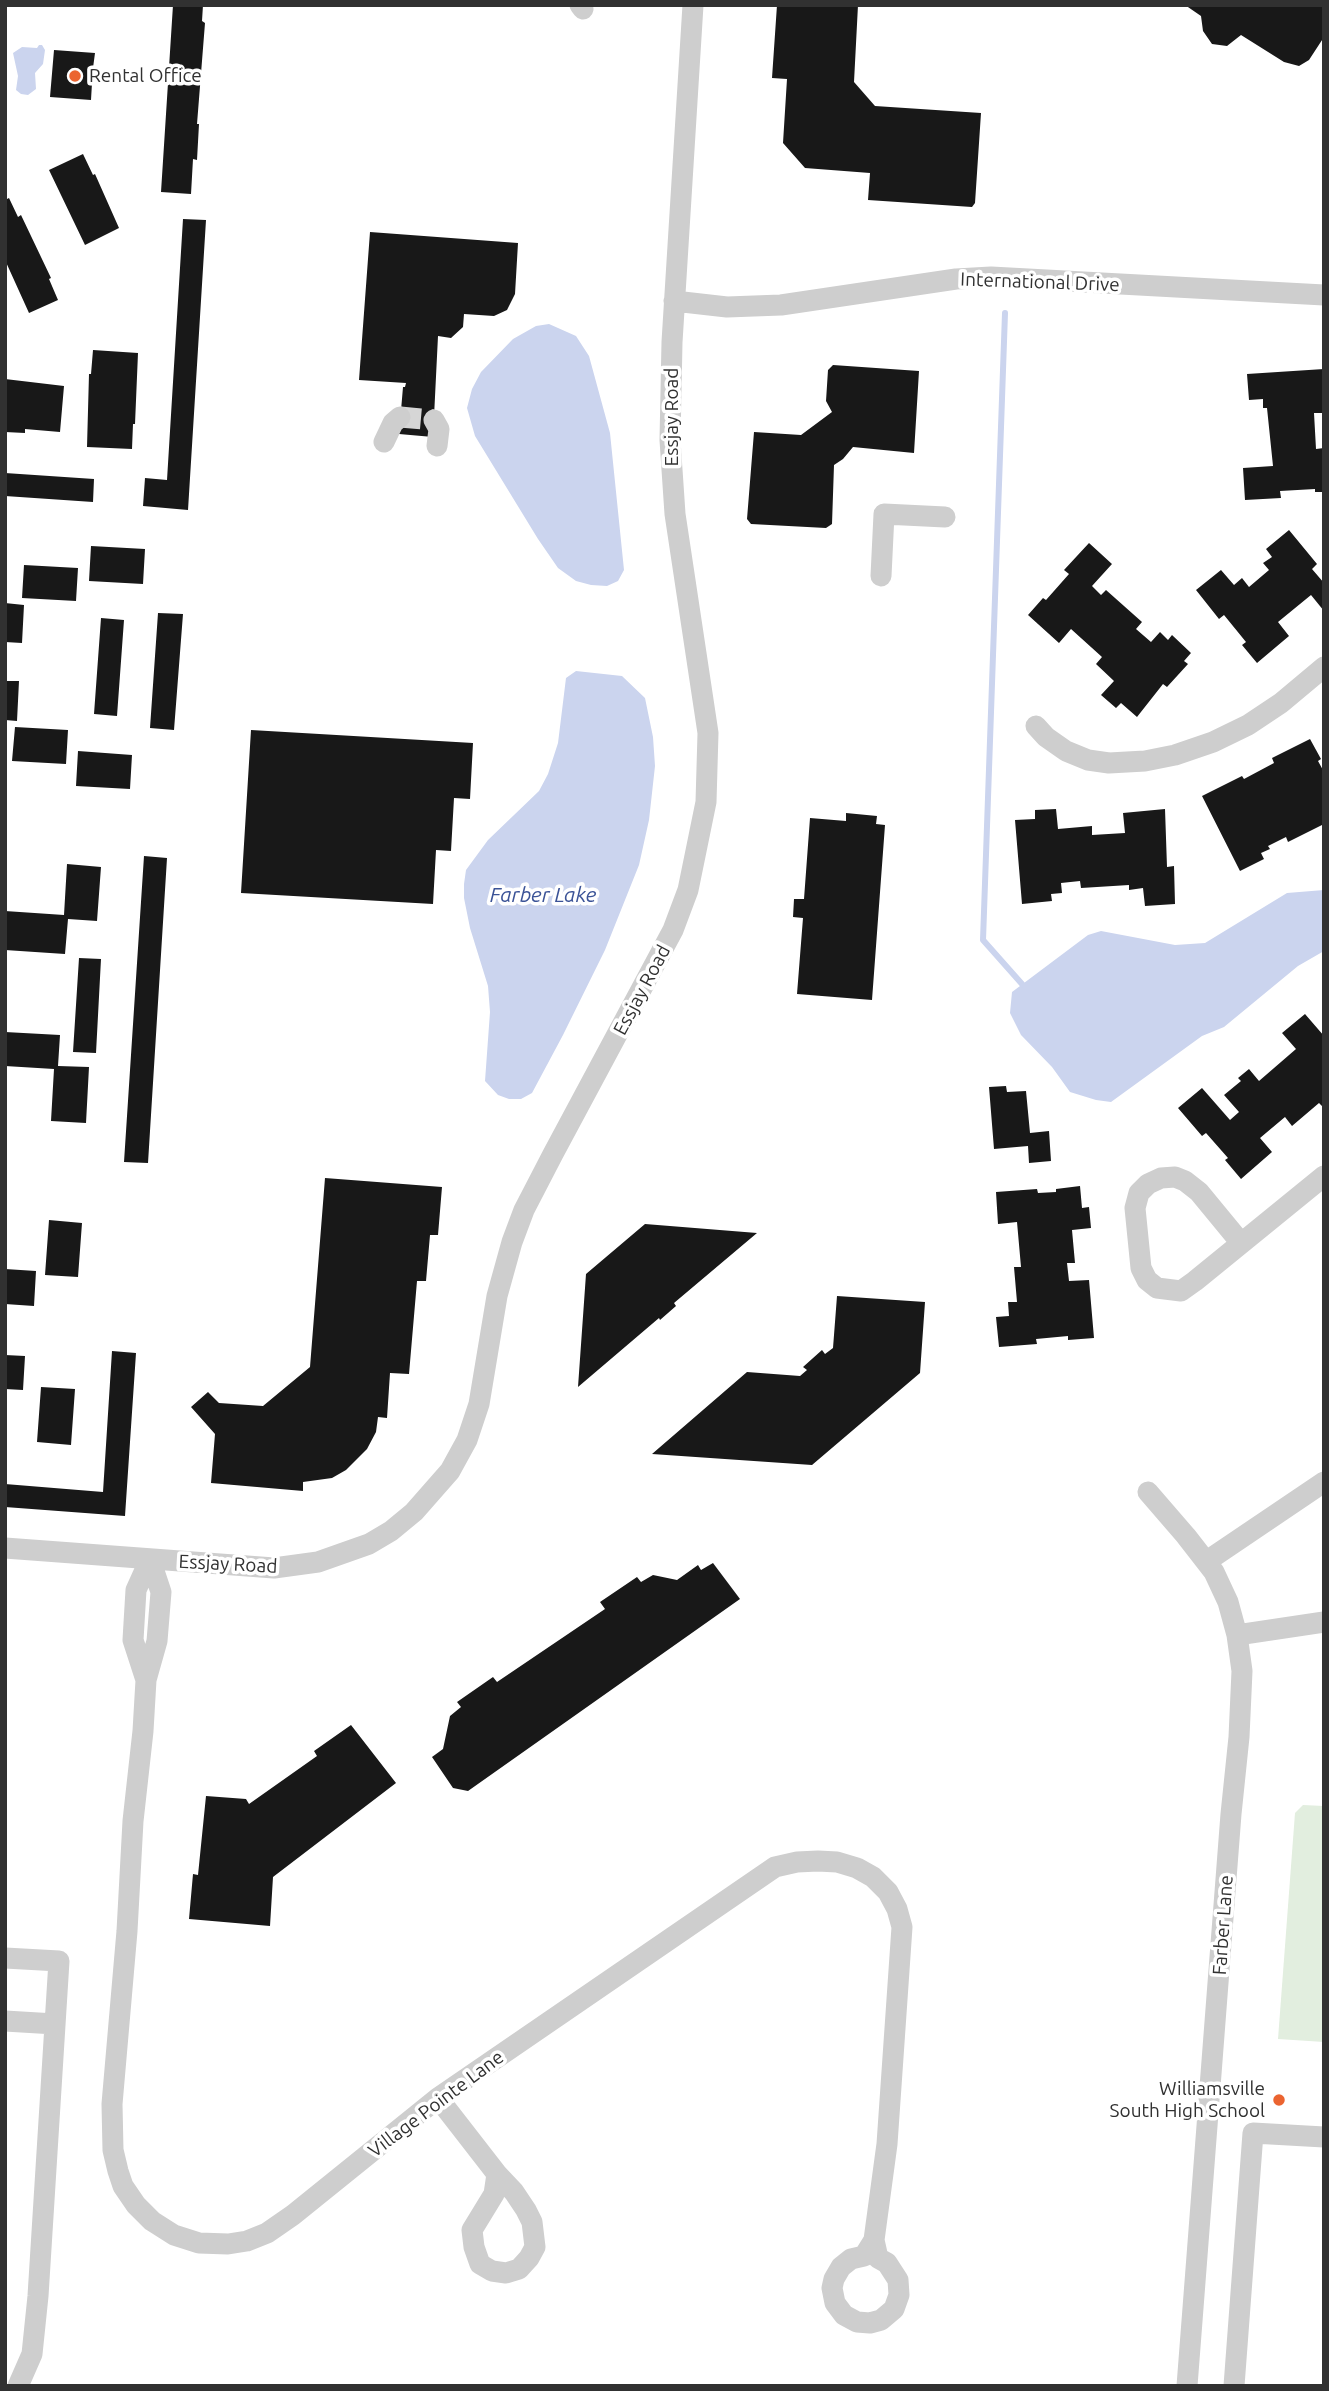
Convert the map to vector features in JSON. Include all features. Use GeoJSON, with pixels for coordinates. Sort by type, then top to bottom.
{"type":"FeatureCollection","features":[{"type":"Feature","properties":{"kind":"street","name":"Essjay Road"},"geometry":{"type":"LineString","coordinates":[[5,1548],[274,1567],[318,1562],[369,1544],[391,1531],[414,1512],[450,1471],[467,1440],[479,1404],[497,1296],[524,1210],[673,930],[688,890],[699,847],[706,802],[708,733],[675,514],[670,440],[674,301],[693,5]]}},
{"type":"Feature","properties":{"kind":"street","name":"International Drive"},"geometry":{"type":"LineString","coordinates":[[674,301],[727,307],[781,304],[956,279],[991,277],[1324,295]]}},
{"type":"Feature","properties":{"kind":"street"},"geometry":{"type":"LineString","coordinates":[[384,442],[393,423],[400,417]]}},
{"type":"Feature","properties":{"kind":"street"},"geometry":{"type":"LineString","coordinates":[[435,420],[439,429],[438,446]]}},
{"type":"Feature","properties":{"kind":"street"},"geometry":{"type":"LineString","coordinates":[[881,576],[884,514],[946,517]]}},
{"type":"Feature","properties":{"kind":"street"},"geometry":{"type":"LineString","coordinates":[[1037,726],[1046,737],[1066,751],[1088,760],[1108,764],[1146,761],[1175,755],[1213,742],[1248,725],[1281,703],[1324,667]]}},
{"type":"Feature","properties":{"kind":"street"},"geometry":{"type":"LineString","coordinates":[[1241,1243],[1199,1192],[1185,1181],[1175,1177],[1161,1178],[1148,1184],[1139,1193],[1135,1208],[1141,1268],[1147,1280],[1157,1288],[1181,1291],[1241,1243],[1324,1176]]}},
{"type":"Feature","properties":{"kind":"street"},"geometry":{"type":"LineString","coordinates":[[1207,1561],[1324,1482]]}},
{"type":"Feature","properties":{"kind":"street","name":"Farber Lane"},"geometry":{"type":"LineString","coordinates":[[1148,1492],[1207,1561],[1228,1602],[1237,1635],[1242,1671],[1187,2386]]}},
{"type":"Feature","properties":{"kind":"street","name":"Village Pointe Lane"},"geometry":{"type":"LineString","coordinates":[[149,1559],[161,1592],[158,1641],[146,1680],[112,2104],[113,2150],[123,2186],[136,2205],[152,2221],[174,2235],[199,2243],[223,2245],[247,2241],[267,2233],[438,2098],[775,1867],[818,1861],[837,1862],[857,1868],[873,1877],[888,1892],[902,1927],[887,2144],[874,2240]]}},
{"type":"Feature","properties":{"kind":"street"},"geometry":{"type":"LineString","coordinates":[[1237,1635],[1324,1622]]}},
{"type":"Feature","properties":{"kind":"street"},"geometry":{"type":"LineString","coordinates":[[5,1958],[59,1961],[38,2296],[32,2354],[18,2386]]}},
{"type":"Feature","properties":{"kind":"street"},"geometry":{"type":"LineString","coordinates":[[5,2021],[55,2024]]}},
{"type":"Feature","properties":{"kind":"street"},"geometry":{"type":"LineString","coordinates":[[438,2098],[497,2174]]}},
{"type":"Feature","properties":{"kind":"street"},"geometry":{"type":"LineString","coordinates":[[1234,2386],[1253,2133],[1324,2137]]}},
{"type":"Feature","properties":{"kind":"green space"},"geometry":{"type":"Polygon","coordinates":[[[1303,1805],[1324,1806],[1324,2042],[1278,2039],[1295,1813],[1303,1805]]]}},
{"type":"Feature","properties":{"kind":"water"},"geometry":{"type":"Polygon","coordinates":[[[39,45],[45,50],[43,64],[35,73],[36,89],[28,95],[21,94],[16,90],[18,76],[13,53],[22,47],[37,48],[39,45]]]}},
{"type":"Feature","properties":{"kind":"water"},"geometry":{"type":"Polygon","coordinates":[[[549,324],[576,336],[589,356],[610,433],[624,570],[618,581],[607,586],[576,581],[558,568],[475,436],[467,408],[472,389],[481,372],[513,339],[536,326],[549,324]]]}},
{"type":"Feature","properties":{"kind":"water","name":"Farber Lake"},"geometry":{"type":"Polygon","coordinates":[[[576,671],[622,676],[645,698],[653,737],[655,766],[649,820],[639,865],[605,950],[563,1035],[532,1093],[521,1099],[509,1099],[498,1095],[485,1081],[490,1012],[488,986],[470,928],[464,898],[466,870],[488,840],[539,791],[548,774],[558,743],[566,678],[576,671]]]}},
{"type":"Feature","properties":{"kind":"water"},"geometry":{"type":"Polygon","coordinates":[[[1324,890],[1324,951],[1298,966],[1224,1027],[1202,1036],[1111,1102],[1070,1092],[1052,1067],[1021,1035],[1010,1013],[1012,992],[1088,935],[1101,931],[1175,945],[1205,943],[1287,893],[1324,890]]]}},
{"type":"Feature","properties":{"kind":"building"},"geometry":{"type":"Polygon","coordinates":[[[173,5],[203,5],[202,21],[205,23],[197,160],[193,159],[191,194],[161,192],[173,5]]]}},
{"type":"Feature","properties":{"kind":"building"},"geometry":{"type":"Polygon","coordinates":[[[777,5],[858,5],[854,82],[875,106],[981,113],[975,203],[972,207],[868,200],[870,173],[805,168],[783,143],[787,79],[772,78],[777,5]]]}},
{"type":"Feature","properties":{"kind":"building"},"geometry":{"type":"Polygon","coordinates":[[[1185,5],[1320,5],[1324,7],[1324,37],[1309,60],[1299,66],[1284,62],[1241,35],[1227,46],[1212,44],[1203,31],[1201,16],[1185,5]]]}},
{"type":"Feature","properties":{"kind":"building","name":"Rental Office"},"geometry":{"type":"Polygon","coordinates":[[[54,50],[95,53],[93,68],[98,69],[97,83],[92,83],[91,100],[50,97],[54,50]]]}},
{"type":"Feature","properties":{"kind":"building"},"geometry":{"type":"Polygon","coordinates":[[[83,154],[119,228],[85,245],[49,170],[83,154]]]}},
{"type":"Feature","properties":{"kind":"building"},"geometry":{"type":"Polygon","coordinates":[[[9,198],[18,217],[21,215],[51,278],[49,279],[58,300],[29,313],[5,260],[5,200],[9,198]]]}},
{"type":"Feature","properties":{"kind":"building"},"geometry":{"type":"Polygon","coordinates":[[[183,219],[206,220],[188,510],[143,506],[145,478],[167,480],[183,219]]]}},
{"type":"Feature","properties":{"kind":"building"},"geometry":{"type":"Polygon","coordinates":[[[370,232],[518,243],[515,294],[507,310],[494,316],[464,314],[463,327],[451,338],[438,336],[433,437],[399,434],[403,387],[406,383],[359,380],[370,232]]]}},
{"type":"Feature","properties":{"kind":"building"},"geometry":{"type":"Polygon","coordinates":[[[93,350],[138,353],[132,449],[87,447],[89,374],[93,350]]]}},
{"type":"Feature","properties":{"kind":"building"},"geometry":{"type":"Polygon","coordinates":[[[833,365],[919,371],[914,453],[853,447],[834,465],[832,524],[826,528],[751,524],[747,519],[754,432],[801,435],[832,412],[826,401],[828,370],[833,365]]]}},
{"type":"Feature","properties":{"kind":"building"},"geometry":{"type":"Polygon","coordinates":[[[1324,369],[1324,413],[1314,413],[1316,449],[1324,448],[1324,492],[1315,492],[1315,489],[1280,491],[1281,498],[1245,500],[1243,468],[1273,466],[1267,408],[1263,408],[1263,399],[1249,400],[1247,374],[1324,369]]]}},
{"type":"Feature","properties":{"kind":"building"},"geometry":{"type":"Polygon","coordinates":[[[5,379],[64,386],[60,432],[25,429],[25,433],[5,432],[5,379]]]}},
{"type":"Feature","properties":{"kind":"building"},"geometry":{"type":"Polygon","coordinates":[[[5,473],[94,479],[93,502],[5,496],[5,473]]]}},
{"type":"Feature","properties":{"kind":"building"},"geometry":{"type":"Polygon","coordinates":[[[1289,530],[1317,564],[1312,569],[1324,583],[1324,611],[1311,595],[1278,622],[1289,636],[1257,663],[1242,645],[1246,642],[1224,615],[1219,619],[1196,590],[1221,570],[1234,585],[1242,578],[1249,587],[1269,570],[1263,563],[1272,557],[1266,549],[1289,530]]]}},
{"type":"Feature","properties":{"kind":"building"},"geometry":{"type":"Polygon","coordinates":[[[1089,543],[1112,564],[1092,586],[1101,595],[1106,590],[1142,622],[1136,629],[1151,642],[1160,632],[1168,640],[1172,635],[1191,653],[1184,661],[1188,664],[1167,687],[1163,684],[1137,717],[1121,703],[1116,708],[1101,695],[1114,681],[1096,664],[1102,657],[1071,629],[1059,643],[1028,615],[1043,598],[1046,600],[1069,574],[1064,570],[1089,543]]]}},
{"type":"Feature","properties":{"kind":"building"},"geometry":{"type":"Polygon","coordinates":[[[91,546],[145,549],[143,584],[89,581],[91,546]]]}},
{"type":"Feature","properties":{"kind":"building"},"geometry":{"type":"Polygon","coordinates":[[[24,565],[78,568],[76,601],[22,598],[24,565]]]}},
{"type":"Feature","properties":{"kind":"building"},"geometry":{"type":"Polygon","coordinates":[[[5,603],[24,605],[22,643],[5,642],[5,603]]]}},
{"type":"Feature","properties":{"kind":"building"},"geometry":{"type":"Polygon","coordinates":[[[158,613],[183,614],[174,730],[150,728],[158,613]]]}},
{"type":"Feature","properties":{"kind":"building"},"geometry":{"type":"Polygon","coordinates":[[[101,618],[124,620],[117,716],[94,714],[101,618]]]}},
{"type":"Feature","properties":{"kind":"building"},"geometry":{"type":"Polygon","coordinates":[[[5,681],[19,681],[17,721],[5,720],[5,681]]]}},
{"type":"Feature","properties":{"kind":"building"},"geometry":{"type":"Polygon","coordinates":[[[15,727],[68,730],[66,764],[12,761],[15,727]]]}},
{"type":"Feature","properties":{"kind":"building"},"geometry":{"type":"Polygon","coordinates":[[[251,730],[473,743],[470,799],[454,798],[451,851],[436,850],[433,904],[241,893],[251,730]]]}},
{"type":"Feature","properties":{"kind":"building"},"geometry":{"type":"Polygon","coordinates":[[[1310,739],[1321,759],[1318,761],[1324,772],[1324,824],[1288,842],[1286,837],[1268,846],[1270,849],[1261,853],[1264,859],[1240,871],[1202,796],[1242,776],[1244,779],[1274,763],[1272,758],[1310,739]]]}},
{"type":"Feature","properties":{"kind":"building"},"geometry":{"type":"Polygon","coordinates":[[[78,751],[132,755],[130,789],[76,786],[78,751]]]}},
{"type":"Feature","properties":{"kind":"building"},"geometry":{"type":"Polygon","coordinates":[[[1056,809],[1058,829],[1092,826],[1092,835],[1125,833],[1123,813],[1165,809],[1167,867],[1174,866],[1175,904],[1145,906],[1143,888],[1129,890],[1129,885],[1081,888],[1080,881],[1061,883],[1062,893],[1051,894],[1052,901],[1022,904],[1015,820],[1035,819],[1035,810],[1056,809]]]}},
{"type":"Feature","properties":{"kind":"building"},"geometry":{"type":"Polygon","coordinates":[[[846,813],[877,816],[876,824],[885,825],[872,1000],[797,994],[803,918],[793,917],[794,899],[804,899],[810,818],[846,821],[846,813]]]}},
{"type":"Feature","properties":{"kind":"building"},"geometry":{"type":"Polygon","coordinates":[[[144,856],[167,858],[148,1163],[124,1162],[144,856]]]}},
{"type":"Feature","properties":{"kind":"building"},"geometry":{"type":"Polygon","coordinates":[[[67,864],[101,867],[97,921],[68,919],[65,954],[5,950],[5,911],[64,915],[67,864]]]}},
{"type":"Feature","properties":{"kind":"building"},"geometry":{"type":"Polygon","coordinates":[[[79,958],[101,959],[96,1053],[73,1052],[79,958]]]}},
{"type":"Feature","properties":{"kind":"building"},"geometry":{"type":"Polygon","coordinates":[[[1305,1014],[1324,1036],[1324,1108],[1319,1103],[1292,1126],[1285,1117],[1260,1138],[1272,1152],[1241,1179],[1225,1160],[1228,1158],[1206,1133],[1202,1136],[1178,1108],[1202,1088],[1230,1120],[1239,1112],[1224,1095],[1241,1081],[1238,1078],[1249,1069],[1259,1081],[1296,1049],[1282,1033],[1305,1014]]]}},
{"type":"Feature","properties":{"kind":"building"},"geometry":{"type":"Polygon","coordinates":[[[5,1032],[60,1035],[58,1066],[89,1067],[86,1123],[51,1121],[54,1069],[5,1066],[5,1032]]]}},
{"type":"Feature","properties":{"kind":"building"},"geometry":{"type":"Polygon","coordinates":[[[1006,1086],[1007,1092],[1026,1091],[1030,1133],[1049,1131],[1051,1161],[1029,1163],[1028,1146],[994,1149],[989,1087],[1006,1086]]]}},
{"type":"Feature","properties":{"kind":"building"},"geometry":{"type":"Polygon","coordinates":[[[325,1178],[442,1187],[438,1235],[430,1235],[426,1281],[417,1281],[409,1374],[390,1373],[387,1418],[378,1417],[376,1432],[367,1449],[346,1470],[332,1478],[303,1482],[303,1491],[211,1483],[215,1434],[191,1407],[208,1392],[219,1403],[263,1406],[310,1367],[325,1178]]]}},
{"type":"Feature","properties":{"kind":"building"},"geometry":{"type":"Polygon","coordinates":[[[1080,1186],[1082,1208],[1089,1207],[1091,1228],[1072,1230],[1075,1263],[1067,1263],[1069,1281],[1089,1280],[1094,1338],[1068,1340],[1068,1336],[1036,1339],[1037,1344],[999,1347],[996,1317],[1009,1316],[1008,1302],[1017,1302],[1014,1267],[1021,1267],[1017,1222],[998,1224],[996,1192],[1037,1189],[1038,1193],[1056,1192],[1056,1189],[1080,1186]]]}},
{"type":"Feature","properties":{"kind":"building"},"geometry":{"type":"Polygon","coordinates":[[[49,1220],[82,1223],[78,1277],[45,1275],[49,1220]]]}},
{"type":"Feature","properties":{"kind":"building"},"geometry":{"type":"Polygon","coordinates":[[[645,1224],[757,1233],[674,1303],[676,1306],[660,1320],[659,1318],[578,1387],[586,1274],[645,1224]]]}},
{"type":"Feature","properties":{"kind":"building"},"geometry":{"type":"Polygon","coordinates":[[[5,1269],[36,1271],[34,1306],[5,1304],[5,1269]]]}},
{"type":"Feature","properties":{"kind":"building"},"geometry":{"type":"Polygon","coordinates":[[[837,1296],[925,1302],[920,1373],[812,1465],[652,1454],[747,1372],[800,1376],[807,1370],[803,1367],[822,1350],[825,1354],[833,1348],[837,1296]]]}},
{"type":"Feature","properties":{"kind":"building"},"geometry":{"type":"Polygon","coordinates":[[[112,1351],[136,1353],[125,1516],[5,1507],[5,1484],[103,1492],[112,1351]]]}},
{"type":"Feature","properties":{"kind":"building"},"geometry":{"type":"Polygon","coordinates":[[[5,1355],[25,1356],[23,1390],[5,1389],[5,1355]]]}},
{"type":"Feature","properties":{"kind":"building"},"geometry":{"type":"Polygon","coordinates":[[[41,1387],[75,1389],[71,1445],[37,1442],[41,1387]]]}},
{"type":"Feature","properties":{"kind":"building"},"geometry":{"type":"Polygon","coordinates":[[[713,1563],[740,1599],[468,1791],[453,1788],[432,1757],[443,1749],[450,1716],[461,1707],[457,1702],[493,1677],[497,1682],[605,1609],[600,1602],[637,1577],[641,1582],[653,1575],[677,1580],[698,1565],[701,1570],[713,1563]]]}},
{"type":"Feature","properties":{"kind":"building"},"geometry":{"type":"Polygon","coordinates":[[[351,1725],[396,1783],[273,1877],[270,1926],[189,1919],[193,1874],[198,1875],[206,1796],[246,1799],[249,1804],[317,1756],[314,1751],[351,1725]]]}},
{"type":"Feature","properties":{"kind":"waterway"},"geometry":{"type":"LineString","coordinates":[[1005,313],[983,940],[1022,984]]}},
{"type":"Feature","properties":{"kind":"tunnel"},"geometry":{"type":"LineString","coordinates":[[400,417],[434,420]]}},
{"type":"Feature","properties":{"kind":"place","name":"Rental Office"},"geometry":{"type":"Point","coordinates":[75,76]}},
{"type":"Feature","properties":{"kind":"place","name":"Williamsville South High School"},"geometry":{"type":"Point","coordinates":[1279,2100]}}]}
